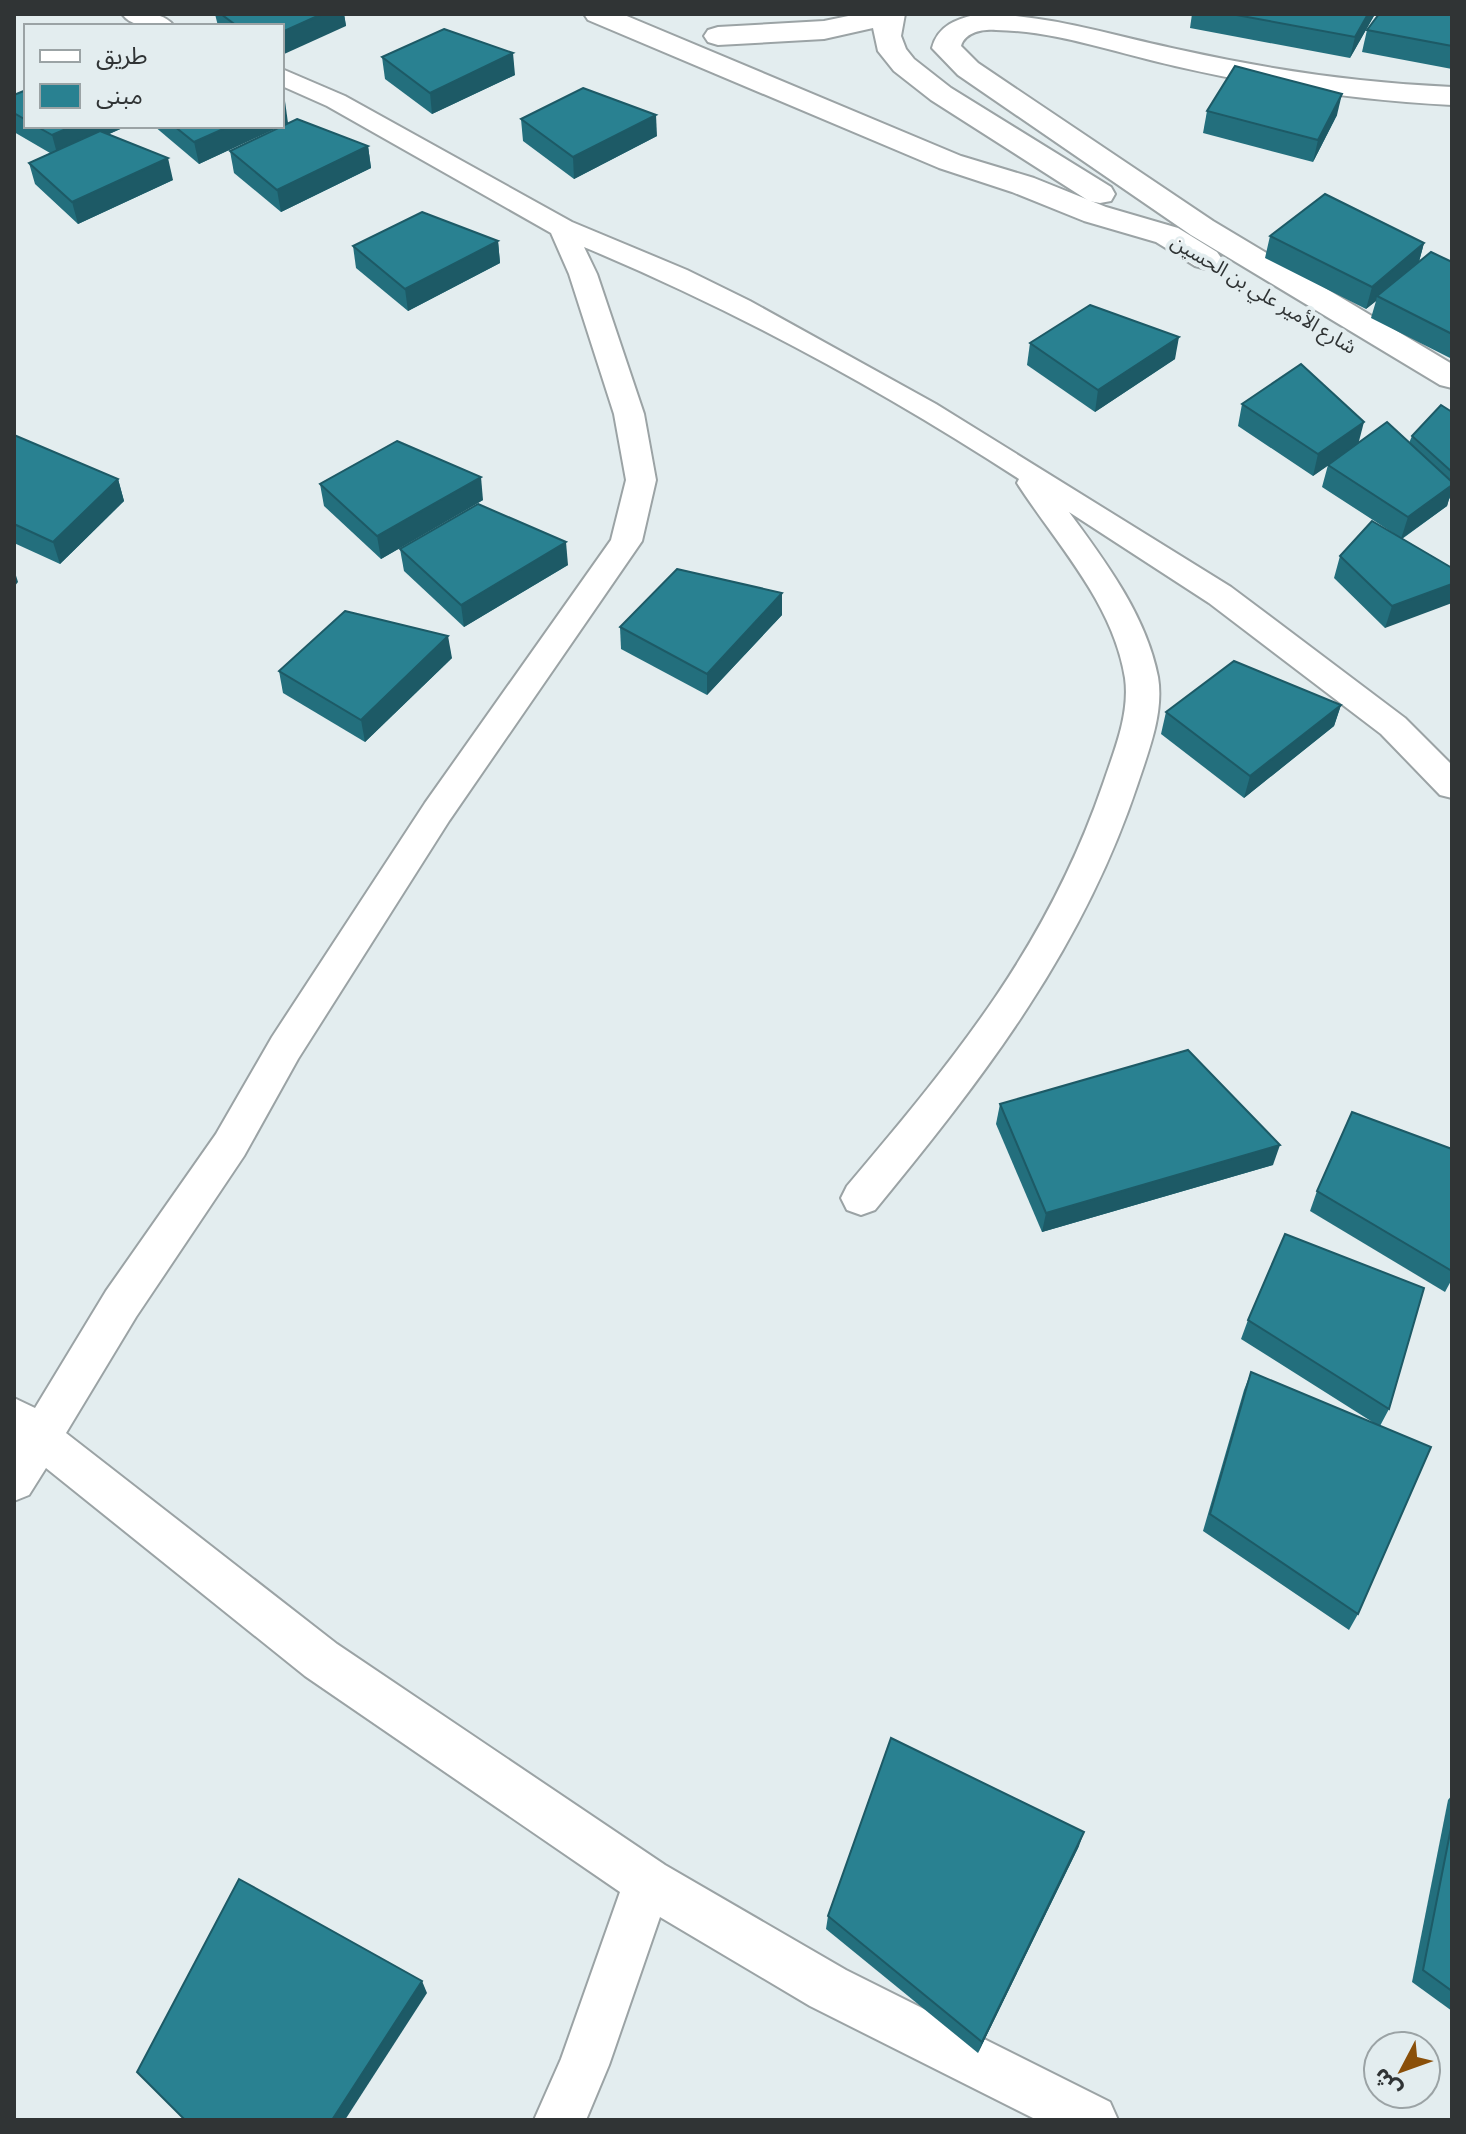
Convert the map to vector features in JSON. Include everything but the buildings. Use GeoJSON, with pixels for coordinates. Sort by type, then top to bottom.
{"type":"FeatureCollection","features":[{"type":"Feature","properties":{"kind":"street"},"geometry":{"type":"LineString","coordinates":[[134,14],[157,24]]}},
{"type":"Feature","properties":{"kind":"street","name":"شارع الأمير علي بن الحسين"},"geometry":{"type":"LineString","coordinates":[[598,14],[950,162],[1023,185],[1095,214],[1167,235],[1452,407]]}},
{"type":"Feature","properties":{"kind":"street","name":"شارع الأمير علي بن الحسين"},"geometry":{"type":"LineString","coordinates":[[662,14],[718,36],[965,148],[1023,185]]}},
{"type":"Feature","properties":{"kind":"street"},"geometry":{"type":"LineString","coordinates":[[1083,14],[1321,63],[1397,73],[1452,75]]}},
{"type":"Feature","properties":{"kind":"street"},"geometry":{"type":"LineString","coordinates":[[718,36],[824,30],[889,15],[887,36],[892,51],[904,65],[941,94],[1167,235],[1202,228]]}},
{"type":"Feature","properties":{"kind":"street","name":"شارع الأمير علي بن الحسين"},"geometry":{"type":"LineString","coordinates":[[1452,96],[1385,94],[1254,74],[1033,24],[992,21],[969,24],[956,30],[947,41],[946,48],[968,69],[1202,228],[1452,378]]}},
{"type":"Feature","properties":{"kind":"street"},"geometry":{"type":"LineString","coordinates":[[284,78],[336,101],[562,228],[677,276],[740,307],[926,410],[1021,467],[1220,595],[1393,726],[1452,786]]}},
{"type":"Feature","properties":{"kind":"street"},"geometry":{"type":"LineString","coordinates":[[14,1481],[26,1428],[121,1304],[230,1145],[285,1048],[437,812],[626,541],[641,480],[629,414],[583,274],[562,228]]}},
{"type":"Feature","properties":{"kind":"street"},"geometry":{"type":"LineString","coordinates":[[861,1198],[959,1081],[1034,974],[1070,913],[1117,797],[1143,712],[1142,678],[1121,616],[1021,467]]}},
{"type":"Feature","properties":{"kind":"street"},"geometry":{"type":"LineString","coordinates":[[26,1428],[321,1660],[648,1882],[828,1988],[1092,2120]]}},
{"type":"Feature","properties":{"kind":"street"},"geometry":{"type":"LineString","coordinates":[[560,2120],[584,2065],[648,1882]]}}]}
